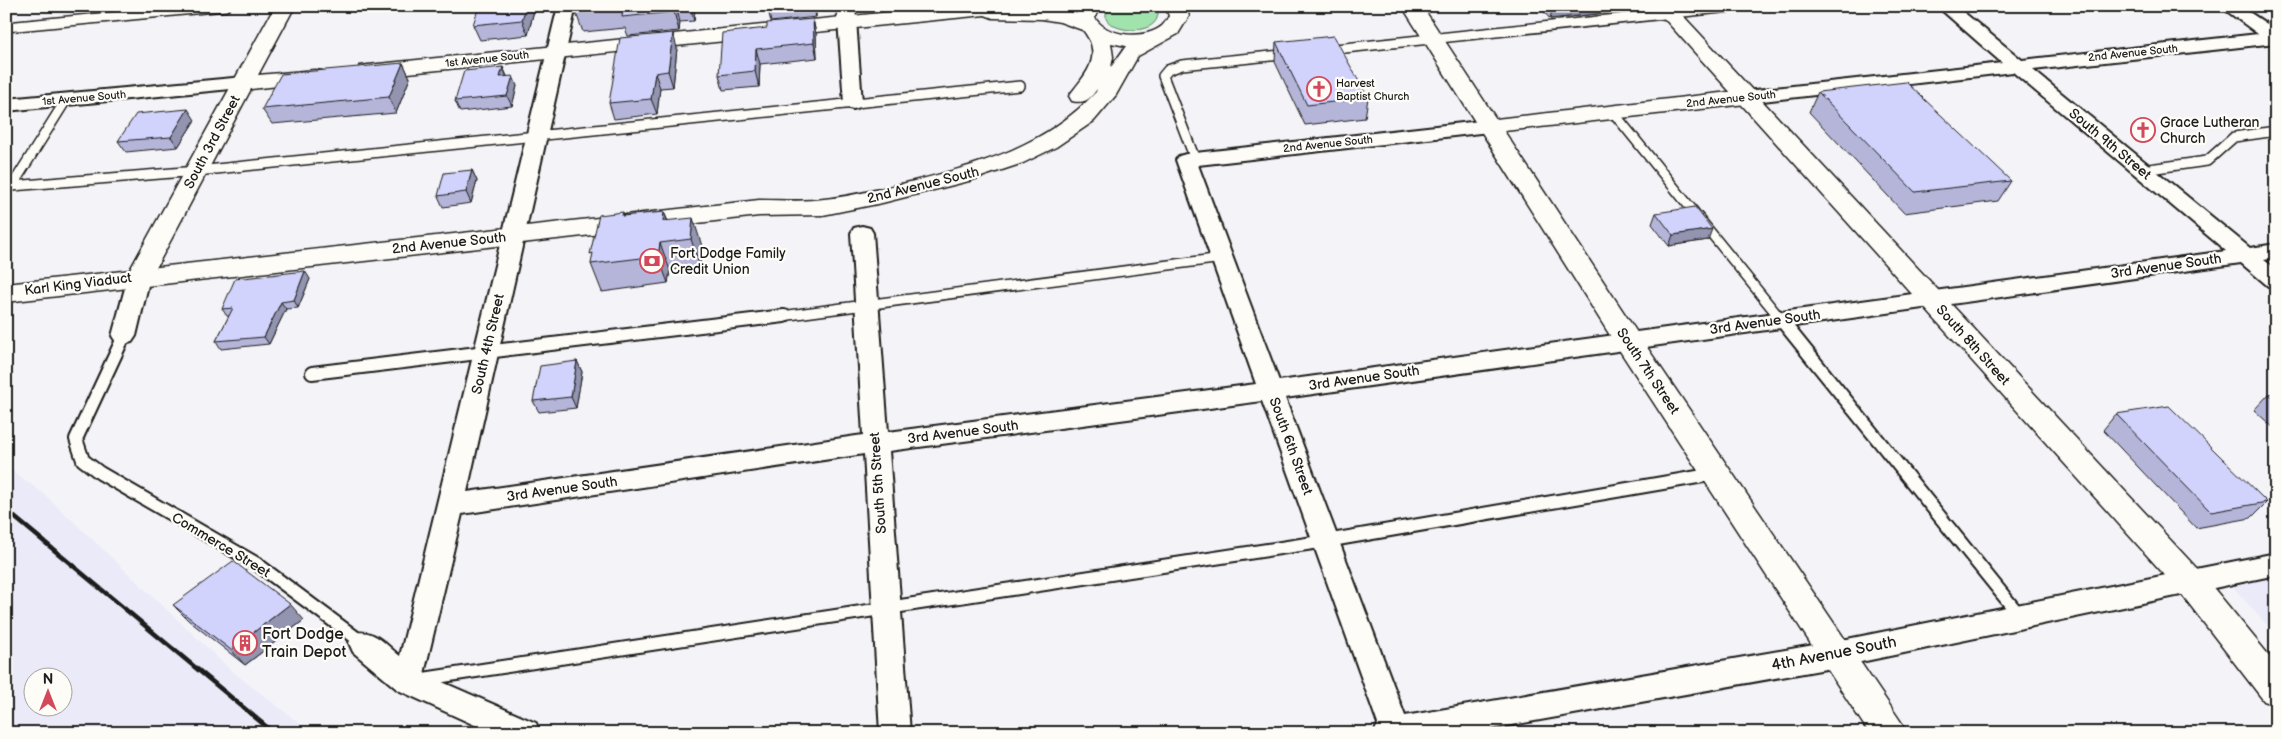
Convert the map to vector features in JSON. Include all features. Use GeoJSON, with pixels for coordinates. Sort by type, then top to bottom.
{"type":"FeatureCollection","features":[{"type":"Feature","properties":{"kind":"main road","name":"South 3rd Street"},"geometry":{"type":"LineString","coordinates":[[139,277],[285,6]]}},
{"type":"Feature","properties":{"kind":"main road","name":"1st Avenue South"},"geometry":{"type":"LineString","coordinates":[[969,12],[1012,6]]}},
{"type":"Feature","properties":{"kind":"main road","name":"South 7th Street"},"geometry":{"type":"LineString","coordinates":[[1412,6],[1628,341],[1889,733]]}},
{"type":"Feature","properties":{"kind":"main road","name":"1st Avenue South"},"geometry":{"type":"LineString","coordinates":[[244,83],[556,52],[847,15],[969,12],[1054,14],[1090,21],[1107,37],[1127,41],[1155,38],[1170,30],[1175,26],[1184,10]]}},
{"type":"Feature","properties":{"kind":"main road","name":"South 8th Street"},"geometry":{"type":"LineString","coordinates":[[1666,10],[2191,582],[2276,690]]}},
{"type":"Feature","properties":{"kind":"main road","name":"2nd Avenue South"},"geometry":{"type":"LineString","coordinates":[[759,208],[942,166],[996,148],[1021,136],[1066,108],[1094,80],[1100,68],[1103,54],[1101,42],[1090,21]]}},
{"type":"Feature","properties":{"kind":"main road","name":"2nd Avenue South"},"geometry":{"type":"LineString","coordinates":[[139,277],[759,208],[823,207],[882,196],[961,176],[1016,158],[1048,142],[1086,116],[1105,95],[1130,52],[1155,38]]}},
{"type":"Feature","properties":{"kind":"main road","name":"2nd Avenue South"},"geometry":{"type":"LineString","coordinates":[[1489,126],[1746,97]]}},
{"type":"Feature","properties":{"kind":"main road","name":"Karl King Viaduct"},"geometry":{"type":"LineString","coordinates":[[6,276],[74,272],[139,277]]}},
{"type":"Feature","properties":{"kind":"main road","name":"Karl King Viaduct"},"geometry":{"type":"LineString","coordinates":[[6,293],[139,277]]}},
{"type":"Feature","properties":{"kind":"street","name":"South 4th Street"},"geometry":{"type":"LineString","coordinates":[[408,681],[452,504],[485,353],[567,6]]}},
{"type":"Feature","properties":{"kind":"street","name":"South 9th Street"},"geometry":{"type":"LineString","coordinates":[[1946,6],[2276,281]]}},
{"type":"Feature","properties":{"kind":"street"},"geometry":{"type":"LineString","coordinates":[[2228,6],[2276,38]]}},
{"type":"Feature","properties":{"kind":"street"},"geometry":{"type":"LineString","coordinates":[[847,15],[853,103]]}},
{"type":"Feature","properties":{"kind":"street","name":"2nd Avenue South"},"geometry":{"type":"LineString","coordinates":[[1746,97],[2276,38]]}},
{"type":"Feature","properties":{"kind":"street","name":"1st Avenue South"},"geometry":{"type":"LineString","coordinates":[[6,105],[244,83]]}},
{"type":"Feature","properties":{"kind":"street","name":"2nd Avenue South"},"geometry":{"type":"LineString","coordinates":[[1191,159],[1489,126]]}},
{"type":"Feature","properties":{"kind":"street","name":"South 6th Street"},"geometry":{"type":"LineString","coordinates":[[1191,159],[1222,258],[1394,732]]}},
{"type":"Feature","properties":{"kind":"street","name":"South 5th Street"},"geometry":{"type":"LineString","coordinates":[[862,233],[874,443],[895,733]]}},
{"type":"Feature","properties":{"kind":"street","name":"3rd Avenue South"},"geometry":{"type":"LineString","coordinates":[[452,504],[874,443],[1270,391],[2276,251]]}},
{"type":"Feature","properties":{"kind":"street","name":"Commerce Street"},"geometry":{"type":"LineString","coordinates":[[124,336],[139,277]]}},
{"type":"Feature","properties":{"kind":"street","name":"4th Avenue South"},"geometry":{"type":"LineString","coordinates":[[1394,732],[1837,654],[2276,564]]}},
{"type":"Feature","properties":{"kind":"street","name":"Commerce Street"},"geometry":{"type":"LineString","coordinates":[[363,643],[408,681],[525,733]]}},
{"type":"Feature","properties":{"kind":"lane"},"geometry":{"type":"LineString","coordinates":[[6,27],[226,6]]}},
{"type":"Feature","properties":{"kind":"lane"},"geometry":{"type":"LineString","coordinates":[[1321,50],[1666,10],[1740,6]]}},
{"type":"Feature","properties":{"kind":"lane"},"geometry":{"type":"LineString","coordinates":[[1191,159],[1163,76],[1168,70],[1182,65],[1301,52]]}},
{"type":"Feature","properties":{"kind":"lane"},"geometry":{"type":"LineString","coordinates":[[66,100],[12,186],[197,171],[1020,86]]}},
{"type":"Feature","properties":{"kind":"lane"},"geometry":{"type":"LineString","coordinates":[[1613,112],[2021,617]]}},
{"type":"Feature","properties":{"kind":"lane"},"geometry":{"type":"LineString","coordinates":[[2142,170],[2207,161],[2234,137],[2276,131]]}},
{"type":"Feature","properties":{"kind":"lane"},"geometry":{"type":"LineString","coordinates":[[312,373],[867,306],[1222,258]]}},
{"type":"Feature","properties":{"kind":"lane","name":"Commerce Street"},"geometry":{"type":"LineString","coordinates":[[124,336],[76,440],[83,460],[100,473],[257,564],[363,643]]}},
{"type":"Feature","properties":{"kind":"lane"},"geometry":{"type":"LineString","coordinates":[[408,681],[1326,541],[1717,474]]}},
{"type":"Feature","properties":{"kind":"shaded area"},"geometry":{"type":"Polygon","coordinates":[[[6,466],[43,493],[233,672],[312,733],[6,733],[6,466]]]}},
{"type":"Feature","properties":{"kind":"shaded area"},"geometry":{"type":"Polygon","coordinates":[[[2276,576],[2276,635],[2233,587],[2276,576]]]}},
{"type":"Feature","properties":{"kind":"green space"},"geometry":{"type":"Polygon","coordinates":[[[1112,6],[1152,6],[1158,13],[1156,20],[1144,29],[1126,29],[1111,24],[1106,19],[1106,12],[1112,6]]]}},
{"type":"Feature","properties":{"kind":"building"},"geometry":{"type":"Polygon","coordinates":[[[479,6],[526,6],[522,20],[473,25],[479,6]]]}},
{"type":"Feature","properties":{"kind":"building"},"geometry":{"type":"Polygon","coordinates":[[[577,6],[674,6],[674,12],[622,17],[623,8],[576,13],[577,6]]]}},
{"type":"Feature","properties":{"kind":"building"},"geometry":{"type":"Polygon","coordinates":[[[813,19],[814,43],[756,49],[755,71],[719,75],[722,33],[767,28],[767,23],[813,19]]]}},
{"type":"Feature","properties":{"kind":"building"},"geometry":{"type":"Polygon","coordinates":[[[673,33],[668,71],[655,73],[651,99],[609,103],[620,38],[673,33]]]}},
{"type":"Feature","properties":{"kind":"building"},"geometry":{"type":"Polygon","coordinates":[[[1334,36],[1368,98],[1307,105],[1276,42],[1334,36]]]}},
{"type":"Feature","properties":{"kind":"building"},"geometry":{"type":"Polygon","coordinates":[[[403,63],[389,97],[262,109],[281,74],[403,63]]]}},
{"type":"Feature","properties":{"kind":"building"},"geometry":{"type":"Polygon","coordinates":[[[503,67],[500,77],[513,76],[507,96],[455,101],[464,71],[503,67]]]}},
{"type":"Feature","properties":{"kind":"building"},"geometry":{"type":"Polygon","coordinates":[[[1906,82],[2011,181],[1915,192],[1818,92],[1906,82]]]}},
{"type":"Feature","properties":{"kind":"building"},"geometry":{"type":"Polygon","coordinates":[[[188,109],[171,137],[118,141],[136,114],[188,109]]]}},
{"type":"Feature","properties":{"kind":"building"},"geometry":{"type":"Polygon","coordinates":[[[472,170],[466,192],[438,196],[444,173],[472,170]]]}},
{"type":"Feature","properties":{"kind":"building"},"geometry":{"type":"Polygon","coordinates":[[[1695,207],[1712,229],[1673,235],[1656,213],[1695,207]]]}},
{"type":"Feature","properties":{"kind":"building"},"geometry":{"type":"Polygon","coordinates":[[[623,212],[622,216],[664,212],[663,221],[693,218],[691,239],[660,243],[658,256],[591,264],[593,253],[590,254],[599,215],[623,212]]]}},
{"type":"Feature","properties":{"kind":"building"},"geometry":{"type":"Polygon","coordinates":[[[305,271],[294,300],[281,302],[264,337],[216,341],[233,308],[222,309],[235,279],[305,271]]]}},
{"type":"Feature","properties":{"kind":"building"},"geometry":{"type":"Polygon","coordinates":[[[577,361],[571,397],[533,401],[540,366],[577,361]]]}},
{"type":"Feature","properties":{"kind":"building"},"geometry":{"type":"Polygon","coordinates":[[[2276,393],[2276,400],[2269,394],[2276,393]]]}},
{"type":"Feature","properties":{"kind":"building"},"geometry":{"type":"Polygon","coordinates":[[[2169,406],[2267,502],[2211,512],[2116,414],[2169,406]]]}},
{"type":"Feature","properties":{"kind":"building","name":"Fort Dodge Train Depot"},"geometry":{"type":"Polygon","coordinates":[[[233,561],[290,604],[231,650],[173,605],[233,561]]]}},
{"type":"Feature","properties":{"kind":"railway"},"geometry":{"type":"LineString","coordinates":[[6,510],[274,733]]}},
{"type":"Feature","properties":{"kind":"place","name":"Harvest Baptist Church"},"geometry":{"type":"Point","coordinates":[1319,89]}},
{"type":"Feature","properties":{"kind":"place","name":"Grace Lutheran Church"},"geometry":{"type":"Point","coordinates":[2143,130]}},
{"type":"Feature","properties":{"kind":"place","name":"Fort Dodge Family Credit Union"},"geometry":{"type":"Point","coordinates":[652,261]}},
{"type":"Feature","properties":{"kind":"place","name":"Fort Dodge Train Depot"},"geometry":{"type":"Point","coordinates":[245,643]}}]}
